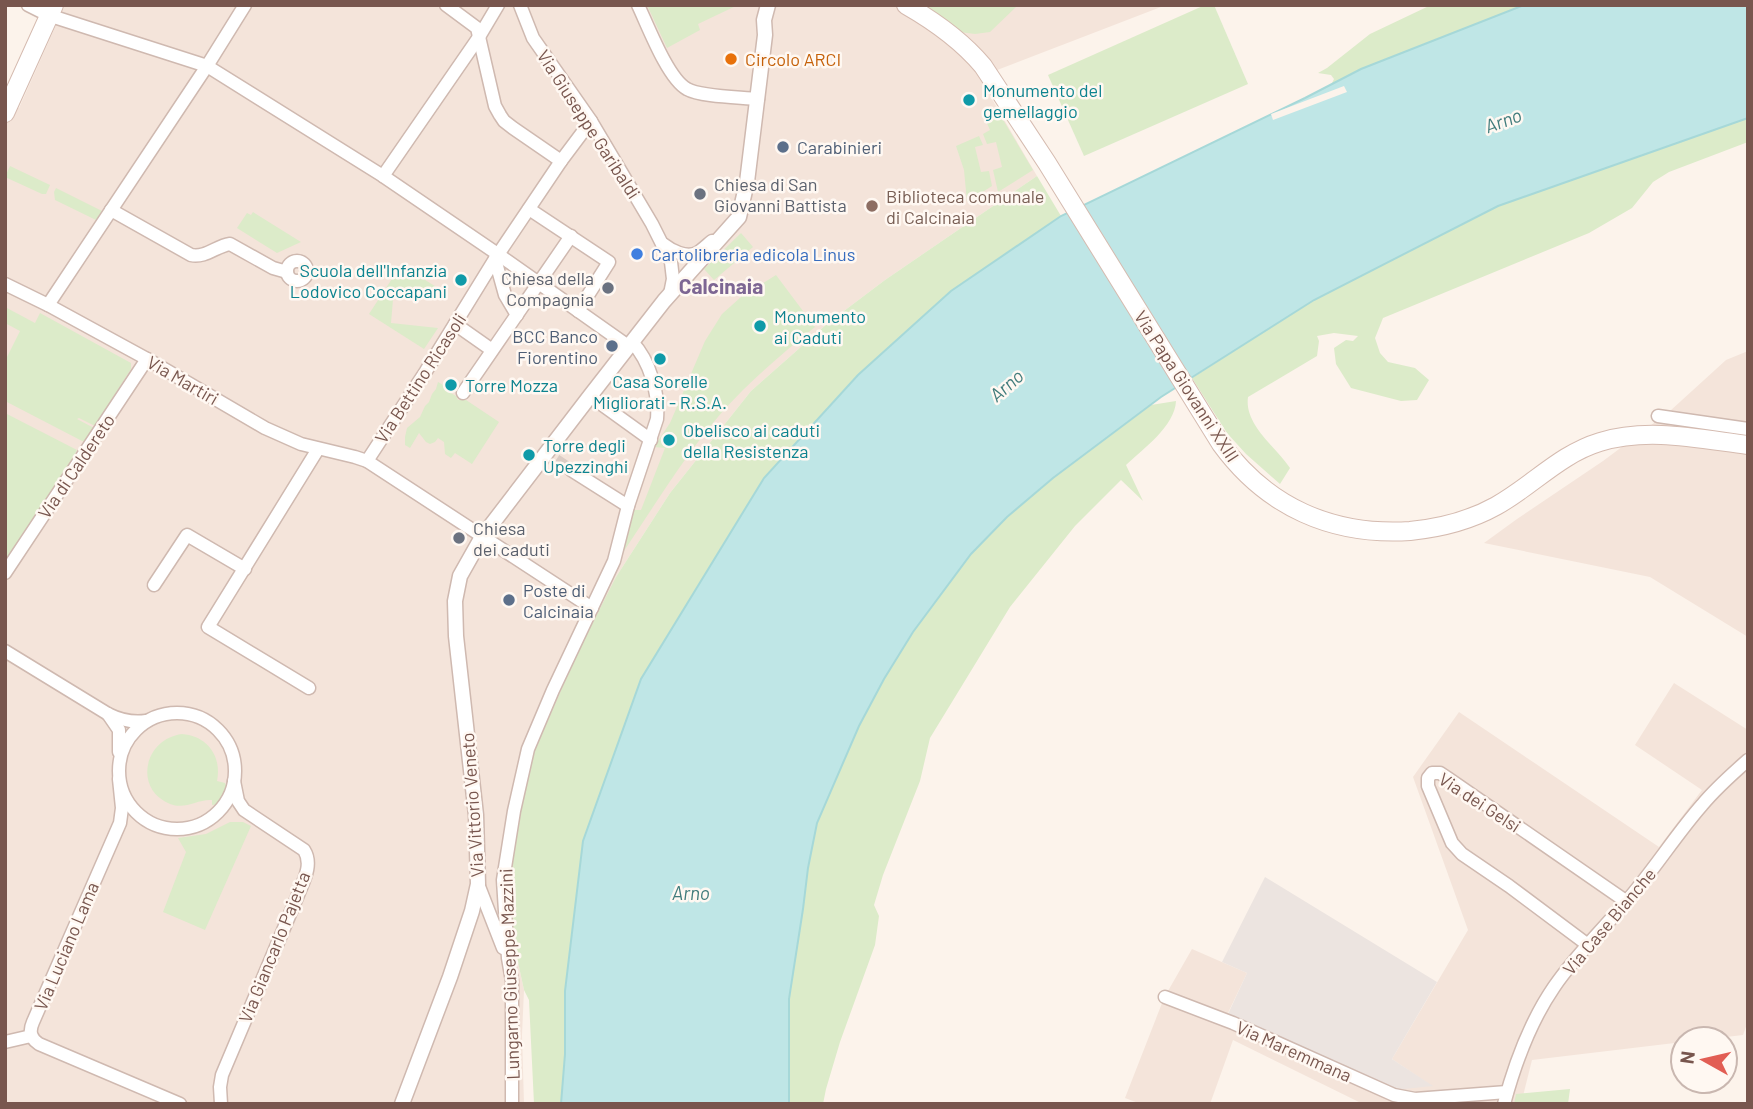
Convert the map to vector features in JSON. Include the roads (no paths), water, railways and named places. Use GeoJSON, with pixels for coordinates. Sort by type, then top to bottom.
{"type":"FeatureCollection","features":[{"type":"Feature","properties":{"kind":"main road","name":"Via Papa Giovanni XXIII"},"geometry":{"type":"LineString","coordinates":[[906,5],[941,28],[976,58],[1061,187],[1233,460],[1271,495],[1301,512],[1319,520],[1368,530],[1433,528],[1466,520],[1503,501],[1567,456],[1613,438],[1665,436],[1748,445]]}},
{"type":"Feature","properties":{"kind":"main road"},"geometry":{"type":"LineString","coordinates":[[5,113],[51,10]]}},
{"type":"Feature","properties":{"kind":"street"},"geometry":{"type":"LineString","coordinates":[[28,5],[51,10],[207,66],[383,176],[497,257],[630,344]]}},
{"type":"Feature","properties":{"kind":"street"},"geometry":{"type":"LineString","coordinates":[[48,305],[245,5]]}},
{"type":"Feature","properties":{"kind":"street"},"geometry":{"type":"LineString","coordinates":[[446,5],[477,28],[495,106],[504,121],[561,161]]}},
{"type":"Feature","properties":{"kind":"street"},"geometry":{"type":"LineString","coordinates":[[383,176],[480,37],[498,5]]}},
{"type":"Feature","properties":{"kind":"street","name":"Via Giuseppe Garibaldi"},"geometry":{"type":"LineString","coordinates":[[520,5],[533,38],[591,121],[643,208],[671,262],[673,279],[670,294]]}},
{"type":"Feature","properties":{"kind":"street"},"geometry":{"type":"LineString","coordinates":[[638,5],[671,73],[680,85],[692,91],[758,99]]}},
{"type":"Feature","properties":{"kind":"street","name":"Via Vittorio Veneto"},"geometry":{"type":"LineString","coordinates":[[402,1104],[450,977],[478,884],[477,815],[456,636],[455,601],[458,582],[482,537],[551,457],[590,396],[630,344],[741,212],[758,99],[765,35],[764,20],[768,5]]}},
{"type":"Feature","properties":{"kind":"street"},"geometry":{"type":"LineString","coordinates":[[765,35],[779,5]]}},
{"type":"Feature","properties":{"kind":"street","name":"Via Bettino Ricasoli"},"geometry":{"type":"LineString","coordinates":[[367,461],[497,257],[591,121]]}},
{"type":"Feature","properties":{"kind":"street"},"geometry":{"type":"LineString","coordinates":[[529,209],[609,262],[578,311]]}},
{"type":"Feature","properties":{"kind":"street"},"geometry":{"type":"LineString","coordinates":[[111,210],[191,255],[201,256],[228,244],[277,270],[287,272]]}},
{"type":"Feature","properties":{"kind":"street"},"geometry":{"type":"LineString","coordinates":[[660,242],[670,250],[692,254],[727,231]]}},
{"type":"Feature","properties":{"kind":"street"},"geometry":{"type":"LineString","coordinates":[[463,393],[571,236]]}},
{"type":"Feature","properties":{"kind":"street"},"geometry":{"type":"LineString","coordinates":[[497,257],[505,295],[517,315]]}},
{"type":"Feature","properties":{"kind":"street","name":"Via Martiri"},"geometry":{"type":"LineString","coordinates":[[5,284],[147,359],[265,428],[318,449],[367,461],[592,608]]}},
{"type":"Feature","properties":{"kind":"street"},"geometry":{"type":"LineString","coordinates":[[455,324],[492,350]]}},
{"type":"Feature","properties":{"kind":"street","name":"Lungarno Giuseppe Mazzini"},"geometry":{"type":"LineString","coordinates":[[512,1104],[512,981],[503,880],[509,837],[528,749],[614,561],[628,506],[657,419],[656,393],[645,361],[640,351],[630,344]]}},
{"type":"Feature","properties":{"kind":"street","name":"Via di Caldereto"},"geometry":{"type":"LineString","coordinates":[[5,573],[147,359]]}},
{"type":"Feature","properties":{"kind":"street"},"geometry":{"type":"LineString","coordinates":[[590,396],[651,440]]}},
{"type":"Feature","properties":{"kind":"street"},"geometry":{"type":"LineString","coordinates":[[1658,416],[1748,429]]}},
{"type":"Feature","properties":{"kind":"street"},"geometry":{"type":"LineString","coordinates":[[309,688],[208,627],[318,449]]}},
{"type":"Feature","properties":{"kind":"street"},"geometry":{"type":"LineString","coordinates":[[571,470],[628,506]]}},
{"type":"Feature","properties":{"kind":"street"},"geometry":{"type":"LineString","coordinates":[[154,585],[187,535],[245,569]]}},
{"type":"Feature","properties":{"kind":"street"},"geometry":{"type":"LineString","coordinates":[[5,650],[117,718],[133,722],[146,721],[169,713],[183,712],[211,723],[224,736],[234,760],[234,781],[227,801],[216,814],[196,826],[177,829],[154,825],[138,814],[127,800],[119,779],[119,730],[108,714]]}},
{"type":"Feature","properties":{"kind":"street"},"geometry":{"type":"LineString","coordinates":[[119,764],[129,737],[149,720]]}},
{"type":"Feature","properties":{"kind":"street","name":"Via Case Bianche"},"geometry":{"type":"LineString","coordinates":[[1505,1098],[1522,1049],[1555,985],[1627,902],[1701,805],[1748,760]]}},
{"type":"Feature","properties":{"kind":"street","name":"Via dei Gelsi"},"geometry":{"type":"LineString","coordinates":[[1588,945],[1462,855],[1452,843],[1428,786],[1428,778],[1432,773],[1440,773],[1627,902]]}},
{"type":"Feature","properties":{"kind":"street","name":"Via Luciano Lama"},"geometry":{"type":"LineString","coordinates":[[31,1035],[30,1029],[120,822],[122,808],[119,779]]}},
{"type":"Feature","properties":{"kind":"street","name":"Via Giancarlo Pajetta"},"geometry":{"type":"LineString","coordinates":[[221,1104],[222,1075],[298,895],[308,864],[304,850],[244,810],[238,802],[234,781]]}},
{"type":"Feature","properties":{"kind":"street"},"geometry":{"type":"LineString","coordinates":[[478,884],[508,958]]}},
{"type":"Feature","properties":{"kind":"street","name":"Via Maremmana"},"geometry":{"type":"LineString","coordinates":[[1165,997],[1233,1023],[1394,1095],[1415,1099],[1505,1098]]}},
{"type":"Feature","properties":{"kind":"street"},"geometry":{"type":"LineString","coordinates":[[5,1042],[31,1035],[39,1044],[180,1104]]}},
{"type":"Feature","properties":{"kind":"water","name":"Arno"},"geometry":{"type":"Polygon","coordinates":[[[1524,5],[1748,5],[1748,118],[1498,206],[1314,300],[1161,397],[1053,478],[1007,517],[971,554],[913,632],[859,726],[817,823],[789,999],[789,1104],[561,1104],[565,1054],[565,991],[583,841],[641,679],[764,478],[858,375],[951,291],[1061,216],[1361,69],[1524,5]]]}},
{"type":"Feature","properties":{"kind":"tunnel"},"geometry":{"type":"LineString","coordinates":[[556,460],[571,470]]}},
{"type":"Feature","properties":{"kind":"place","name":"Circolo ARCI"},"geometry":{"type":"Point","coordinates":[731,59]}},
{"type":"Feature","properties":{"kind":"place","name":"Monumento del gemellaggio"},"geometry":{"type":"Point","coordinates":[969,100]}},
{"type":"Feature","properties":{"kind":"place","name":"Carabinieri"},"geometry":{"type":"Point","coordinates":[783,147]}},
{"type":"Feature","properties":{"kind":"place","name":"Chiesa di San Giovanni Battista"},"geometry":{"type":"Point","coordinates":[700,194]}},
{"type":"Feature","properties":{"kind":"place","name":"Biblioteca comunale di Calcinaia"},"geometry":{"type":"Point","coordinates":[872,206]}},
{"type":"Feature","properties":{"kind":"place","name":"Cartolibreria edicola Linus"},"geometry":{"type":"Point","coordinates":[637,254]}},
{"type":"Feature","properties":{"kind":"place","name":"Scuola dell'Infanzia Lodovico Coccapani"},"geometry":{"type":"Point","coordinates":[461,280]}},
{"type":"Feature","properties":{"kind":"place","name":"Chiesa della Compagnia"},"geometry":{"type":"Point","coordinates":[608,288]}},
{"type":"Feature","properties":{"kind":"place","name":"Monumento ai Caduti"},"geometry":{"type":"Point","coordinates":[760,326]}},
{"type":"Feature","properties":{"kind":"place","name":"BCC Banco Fiorentino"},"geometry":{"type":"Point","coordinates":[612,346]}},
{"type":"Feature","properties":{"kind":"place","name":"Casa Sorelle Migliorati - R.S.A."},"geometry":{"type":"Point","coordinates":[660,359]}},
{"type":"Feature","properties":{"kind":"place","name":"Torre Mozza"},"geometry":{"type":"Point","coordinates":[451,385]}},
{"type":"Feature","properties":{"kind":"place","name":"Obelisco ai caduti della Resistenza"},"geometry":{"type":"Point","coordinates":[669,440]}},
{"type":"Feature","properties":{"kind":"place","name":"Torre degli Upezzinghi"},"geometry":{"type":"Point","coordinates":[529,455]}},
{"type":"Feature","properties":{"kind":"place","name":"Chiesa dei caduti"},"geometry":{"type":"Point","coordinates":[459,538]}},
{"type":"Feature","properties":{"kind":"place","name":"Poste di Calcinaia"},"geometry":{"type":"Point","coordinates":[509,600]}},
{"type":"Feature","properties":{"kind":"district","name":"Calcinaia"},"geometry":{"type":"Point","coordinates":[721,285]}}]}
